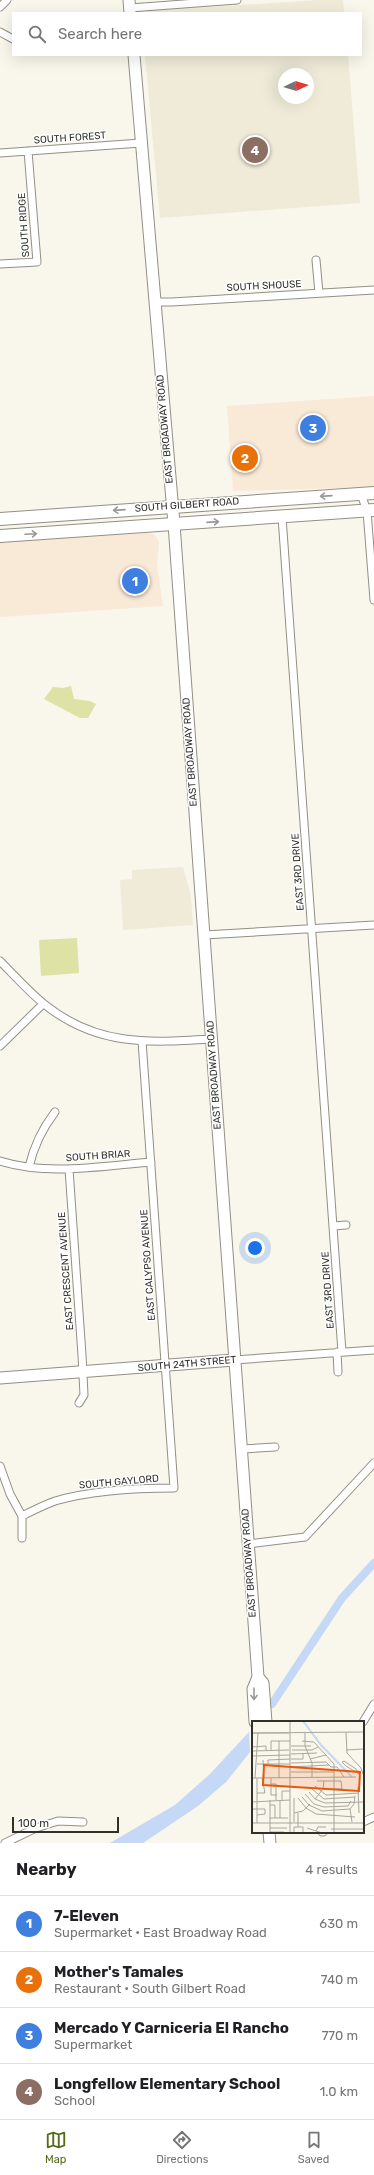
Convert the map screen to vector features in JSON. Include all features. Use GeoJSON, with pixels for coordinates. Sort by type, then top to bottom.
{"type":"FeatureCollection","features":[{"type":"Feature","properties":{"kind":"main road","name":"EAST BROADWAY ROAD"},"geometry":{"type":"LineString","coordinates":[[134,56],[174,524],[234,1360],[242,1449],[258,1677],[253,1689],[255,1717]]}},
{"type":"Feature","properties":{"kind":"main road","name":"SOUTH GILBERT ROAD"},"geometry":{"type":"LineString","coordinates":[[0,519],[374,493]]}},
{"type":"Feature","properties":{"kind":"main road","name":"SOUTH GILBERT ROAD"},"geometry":{"type":"LineString","coordinates":[[0,536],[371,510]]}},
{"type":"Feature","properties":{"kind":"main road"},"geometry":{"type":"LineString","coordinates":[[0,527],[37,522],[48,515]]}},
{"type":"Feature","properties":{"kind":"main road","name":"SOUTH 24TH STREET"},"geometry":{"type":"LineString","coordinates":[[0,1378],[234,1360]]}},
{"type":"Feature","properties":{"kind":"main road","name":"EAST BROADWAY ROAD"},"geometry":{"type":"LineString","coordinates":[[258,1677],[263,1684],[266,1721]]}},
{"type":"Feature","properties":{"kind":"main road"},"geometry":{"type":"LineString","coordinates":[[269,1833],[270,1843]]}},
{"type":"Feature","properties":{"kind":"street"},"geometry":{"type":"LineString","coordinates":[[0,7],[7,0]]}},
{"type":"Feature","properties":{"kind":"street"},"geometry":{"type":"LineString","coordinates":[[130,7],[237,0]]}},
{"type":"Feature","properties":{"kind":"street"},"geometry":{"type":"LineString","coordinates":[[0,32],[12,38]]}},
{"type":"Feature","properties":{"kind":"street","name":"SOUTH FOREST"},"geometry":{"type":"LineString","coordinates":[[0,153],[141,143]]}},
{"type":"Feature","properties":{"kind":"street","name":"SOUTH RIDGE"},"geometry":{"type":"LineString","coordinates":[[0,264],[37,262],[28,151]]}},
{"type":"Feature","properties":{"kind":"street"},"geometry":{"type":"LineString","coordinates":[[316,260],[319,293]]}},
{"type":"Feature","properties":{"kind":"street","name":"SOUTH SHOUSE"},"geometry":{"type":"LineString","coordinates":[[154,302],[374,290]]}},
{"type":"Feature","properties":{"kind":"street"},"geometry":{"type":"LineString","coordinates":[[362,494],[371,510],[374,600]]}},
{"type":"Feature","properties":{"kind":"street","name":"EAST 3RD DRIVE"},"geometry":{"type":"LineString","coordinates":[[282,517],[333,1226],[339,1352],[338,1372]]}},
{"type":"Feature","properties":{"kind":"street"},"geometry":{"type":"LineString","coordinates":[[204,935],[374,925]]}},
{"type":"Feature","properties":{"kind":"street"},"geometry":{"type":"LineString","coordinates":[[0,961],[43,1004],[81,1028],[97,1034],[123,1040],[142,1041],[211,1039]]}},
{"type":"Feature","properties":{"kind":"street"},"geometry":{"type":"LineString","coordinates":[[0,1046],[43,1004]]}},
{"type":"Feature","properties":{"kind":"street","name":"EAST CALYPSO AVENUE"},"geometry":{"type":"LineString","coordinates":[[142,1041],[174,1488]]}},
{"type":"Feature","properties":{"kind":"street"},"geometry":{"type":"LineString","coordinates":[[29,1167],[42,1129],[55,1112]]}},
{"type":"Feature","properties":{"kind":"street","name":"SOUTH BRIAR"},"geometry":{"type":"LineString","coordinates":[[0,1161],[15,1166],[69,1169],[150,1162]]}},
{"type":"Feature","properties":{"kind":"street","name":"EAST CRESCENT AVENUE"},"geometry":{"type":"LineString","coordinates":[[69,1169],[84,1395],[78,1403]]}},
{"type":"Feature","properties":{"kind":"street"},"geometry":{"type":"LineString","coordinates":[[333,1226],[346,1225]]}},
{"type":"Feature","properties":{"kind":"street","name":"SOUTH 24TH STREET"},"geometry":{"type":"LineString","coordinates":[[234,1360],[374,1350]]}},
{"type":"Feature","properties":{"kind":"street"},"geometry":{"type":"LineString","coordinates":[[242,1449],[275,1447]]}},
{"type":"Feature","properties":{"kind":"street"},"geometry":{"type":"LineString","coordinates":[[248,1544],[305,1538],[374,1463]]}},
{"type":"Feature","properties":{"kind":"street"},"geometry":{"type":"LineString","coordinates":[[0,1466],[10,1494],[22,1516],[22,1538]]}},
{"type":"Feature","properties":{"kind":"street","name":"SOUTH GAYLORD"},"geometry":{"type":"LineString","coordinates":[[22,1516],[54,1502],[82,1494],[142,1488],[174,1488]]}},
{"type":"Feature","properties":{"kind":"street"},"geometry":{"type":"LineString","coordinates":[[364,1721],[374,1704]]}},
{"type":"Feature","properties":{"kind":"street"},"geometry":{"type":"LineString","coordinates":[[364,1822],[374,1817]]}},
{"type":"Feature","properties":{"kind":"street"},"geometry":{"type":"LineString","coordinates":[[5,1843],[36,1828],[58,1821],[83,1822]]}},
{"type":"Feature","properties":{"kind":"shaded area"},"geometry":{"type":"Polygon","coordinates":[[[318,0],[343,0],[344,12],[146,12],[318,0]]]}},
{"type":"Feature","properties":{"kind":"shaded area"},"geometry":{"type":"Polygon","coordinates":[[[145,56],[348,56],[360,203],[160,218],[145,56]]]}},
{"type":"Feature","properties":{"kind":"shaded area"},"geometry":{"type":"Polygon","coordinates":[[[374,396],[374,487],[233,491],[227,406],[374,396]]]}},
{"type":"Feature","properties":{"kind":"shaded area"},"geometry":{"type":"Polygon","coordinates":[[[148,533],[155,535],[159,542],[157,566],[163,606],[0,617],[0,542],[148,533]]]}},
{"type":"Feature","properties":{"kind":"shaded area"},"geometry":{"type":"Polygon","coordinates":[[[183,867],[191,896],[193,925],[123,930],[120,880],[132,879],[132,870],[183,867]]]}},
{"type":"Feature","properties":{"kind":"green space"},"geometry":{"type":"Polygon","coordinates":[[[71,686],[74,699],[90,701],[96,704],[88,718],[80,718],[44,699],[53,687],[63,688],[71,686]]]}},
{"type":"Feature","properties":{"kind":"green space"},"geometry":{"type":"Polygon","coordinates":[[[77,938],[79,973],[41,976],[39,940],[77,938]]]}},
{"type":"Feature","properties":{"kind":"water"},"geometry":{"type":"Polygon","coordinates":[[[249,1732],[250,1752],[226,1782],[198,1806],[143,1843],[110,1843],[175,1805],[210,1774],[249,1732]]]}},
{"type":"Feature","properties":{"kind":"waterway"},"geometry":{"type":"LineString","coordinates":[[272,1704],[342,1598],[374,1563]]}},
{"type":"Feature","properties":{"kind":"place","name":"Longfellow Elementary School"},"geometry":{"type":"Point","coordinates":[255,150]}},
{"type":"Feature","properties":{"kind":"place","name":"Mercado Y Carniceria El Rancho"},"geometry":{"type":"Point","coordinates":[313,428]}},
{"type":"Feature","properties":{"kind":"place","name":"Mother's Tamales"},"geometry":{"type":"Point","coordinates":[245,458]}},
{"type":"Feature","properties":{"kind":"place","name":"7-Eleven"},"geometry":{"type":"Point","coordinates":[135,581]}}]}
